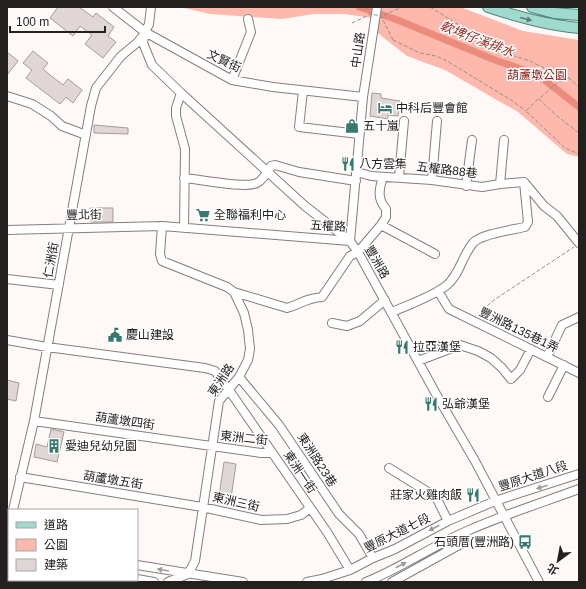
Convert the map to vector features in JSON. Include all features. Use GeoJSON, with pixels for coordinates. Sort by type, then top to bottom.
{"type":"FeatureCollection","features":[{"type":"Feature","properties":{"kind":"main road"},"geometry":{"type":"LineString","coordinates":[[488,7],[555,26],[579,28]]}},
{"type":"Feature","properties":{"kind":"main road"},"geometry":{"type":"LineString","coordinates":[[532,7],[554,13],[579,15]]}},
{"type":"Feature","properties":{"kind":"street","name":"文賢街"},"geometry":{"type":"LineString","coordinates":[[113,7],[145,32],[232,80],[302,91],[363,98]]}},
{"type":"Feature","properties":{"kind":"street","name":"豐洲路"},"geometry":{"type":"LineString","coordinates":[[151,7],[149,24],[145,32],[143,43],[152,65],[306,206],[350,241],[358,252],[475,461],[539,582]]}},
{"type":"Feature","properties":{"kind":"street","name":"中山路"},"geometry":{"type":"LineString","coordinates":[[363,98],[377,7]]}},
{"type":"Feature","properties":{"kind":"street"},"geometry":{"type":"LineString","coordinates":[[232,80],[251,32],[248,19]]}},
{"type":"Feature","properties":{"kind":"street","name":"仁洲街"},"geometry":{"type":"LineString","coordinates":[[13,509],[34,421],[91,106],[96,88],[121,56],[138,42],[145,32]]}},
{"type":"Feature","properties":{"kind":"street"},"geometry":{"type":"LineString","coordinates":[[302,91],[299,127],[359,134]]}},
{"type":"Feature","properties":{"kind":"street"},"geometry":{"type":"LineString","coordinates":[[181,93],[176,108],[176,116],[185,149],[184,228]]}},
{"type":"Feature","properties":{"kind":"street"},"geometry":{"type":"LineString","coordinates":[[7,96],[32,104],[51,116],[62,126],[86,135]]}},
{"type":"Feature","properties":{"kind":"street","name":"五權路"},"geometry":{"type":"LineString","coordinates":[[162,226],[350,241],[363,98]]}},
{"type":"Feature","properties":{"kind":"street"},"geometry":{"type":"LineString","coordinates":[[399,177],[404,121]]}},
{"type":"Feature","properties":{"kind":"street"},"geometry":{"type":"LineString","coordinates":[[432,180],[437,121]]}},
{"type":"Feature","properties":{"kind":"street"},"geometry":{"type":"LineString","coordinates":[[466,186],[472,140]]}},
{"type":"Feature","properties":{"kind":"street"},"geometry":{"type":"LineString","coordinates":[[500,184],[504,140]]}},
{"type":"Feature","properties":{"kind":"street","name":"五權路88巷"},"geometry":{"type":"LineString","coordinates":[[268,172],[271,166],[275,165],[299,172],[399,177],[432,180],[466,186],[482,187],[524,182]]}},
{"type":"Feature","properties":{"kind":"street"},"geometry":{"type":"LineString","coordinates":[[184,178],[242,185],[257,183],[268,172]]}},
{"type":"Feature","properties":{"kind":"street"},"geometry":{"type":"LineString","coordinates":[[162,226],[160,254],[162,261],[227,287],[234,292],[287,308],[295,306],[310,297],[322,297],[350,256],[358,252],[381,225],[386,217],[386,210],[381,203],[379,194],[384,177]]}},
{"type":"Feature","properties":{"kind":"street"},"geometry":{"type":"LineString","coordinates":[[524,182],[544,206],[557,216],[579,243]]}},
{"type":"Feature","properties":{"kind":"street"},"geometry":{"type":"LineString","coordinates":[[392,312],[446,286],[453,279],[472,244],[479,238],[525,227],[528,222],[524,182]]}},
{"type":"Feature","properties":{"kind":"street"},"geometry":{"type":"LineString","coordinates":[[381,225],[435,254]]}},
{"type":"Feature","properties":{"kind":"street","name":"豐北街"},"geometry":{"type":"LineString","coordinates":[[7,230],[162,226]]}},
{"type":"Feature","properties":{"kind":"street"},"geometry":{"type":"LineString","coordinates":[[7,279],[58,285]]}},
{"type":"Feature","properties":{"kind":"street","name":"豐洲路135巷1弄"},"geometry":{"type":"LineString","coordinates":[[438,291],[449,309],[579,373]]}},
{"type":"Feature","properties":{"kind":"street","name":"東洲路"},"geometry":{"type":"LineString","coordinates":[[188,574],[195,561],[219,401],[239,377],[248,360],[250,344],[248,330],[244,313],[234,292]]}},
{"type":"Feature","properties":{"kind":"street"},"geometry":{"type":"LineString","coordinates":[[332,323],[347,326],[360,321],[384,300]]}},
{"type":"Feature","properties":{"kind":"street"},"geometry":{"type":"LineString","coordinates":[[547,357],[562,325],[579,317]]}},
{"type":"Feature","properties":{"kind":"street","name":"東洲一街"},"geometry":{"type":"LineString","coordinates":[[7,340],[47,347],[205,368],[215,371],[327,532],[350,570]]}},
{"type":"Feature","properties":{"kind":"street"},"geometry":{"type":"LineString","coordinates":[[418,361],[460,345],[478,351],[491,358],[512,379],[520,370],[531,349]]}},
{"type":"Feature","properties":{"kind":"street"},"geometry":{"type":"LineString","coordinates":[[548,397],[564,365]]}},
{"type":"Feature","properties":{"kind":"street","name":"東洲路23巷"},"geometry":{"type":"LineString","coordinates":[[239,377],[279,425],[339,514],[360,534],[373,558]]}},
{"type":"Feature","properties":{"kind":"street","name":"葫蘆墩四街"},"geometry":{"type":"LineString","coordinates":[[34,421],[212,446]]}},
{"type":"Feature","properties":{"kind":"street","name":"東洲二街"},"geometry":{"type":"LineString","coordinates":[[212,446],[261,453],[272,453]]}},
{"type":"Feature","properties":{"kind":"street"},"geometry":{"type":"LineString","coordinates":[[388,468],[436,497],[448,521]]}},
{"type":"Feature","properties":{"kind":"street","name":"豐原大道八段"},"geometry":{"type":"LineString","coordinates":[[495,501],[579,474]]}},
{"type":"Feature","properties":{"kind":"street","name":"葫蘆墩五街"},"geometry":{"type":"LineString","coordinates":[[20,477],[202,507]]}},
{"type":"Feature","properties":{"kind":"street"},"geometry":{"type":"LineString","coordinates":[[366,582],[466,531],[579,489]]}},
{"type":"Feature","properties":{"kind":"street","name":"豐原大道七段"},"geometry":{"type":"LineString","coordinates":[[307,582],[350,570],[395,549],[448,521],[495,501]]}},
{"type":"Feature","properties":{"kind":"street","name":"東洲三街"},"geometry":{"type":"LineString","coordinates":[[202,507],[261,520],[287,519],[301,515],[310,508]]}},
{"type":"Feature","properties":{"kind":"street"},"geometry":{"type":"LineString","coordinates":[[392,582],[468,540]]}},
{"type":"Feature","properties":{"kind":"street"},"geometry":{"type":"LineString","coordinates":[[427,551],[431,560]]}},
{"type":"Feature","properties":{"kind":"street"},"geometry":{"type":"LineString","coordinates":[[138,565],[243,582]]}},
{"type":"Feature","properties":{"kind":"street"},"geometry":{"type":"LineString","coordinates":[[168,582],[188,574]]}},
{"type":"Feature","properties":{"kind":"street"},"geometry":{"type":"LineString","coordinates":[[138,579],[154,582]]}},
{"type":"Feature","properties":{"kind":"path"},"geometry":{"type":"LineString","coordinates":[[365,7],[371,14]]}},
{"type":"Feature","properties":{"kind":"path"},"geometry":{"type":"LineString","coordinates":[[352,23],[371,14],[381,16],[402,7]]}},
{"type":"Feature","properties":{"kind":"path"},"geometry":{"type":"LineString","coordinates":[[430,7],[505,53],[530,61],[560,76],[569,78],[579,87]]}},
{"type":"Feature","properties":{"kind":"path"},"geometry":{"type":"LineString","coordinates":[[381,16],[393,40],[420,53],[436,56],[447,61],[511,100],[526,111],[565,148],[579,154]]}},
{"type":"Feature","properties":{"kind":"path"},"geometry":{"type":"LineString","coordinates":[[526,111],[557,83],[569,78]]}},
{"type":"Feature","properties":{"kind":"path"},"geometry":{"type":"LineString","coordinates":[[539,99],[557,116],[579,133]]}},
{"type":"Feature","properties":{"kind":"path"},"geometry":{"type":"LineString","coordinates":[[476,322],[487,306],[579,243]]}},
{"type":"Feature","properties":{"kind":"green space"},"geometry":{"type":"Polygon","coordinates":[[[180,7],[373,7],[372,18],[344,14],[313,14],[282,19],[210,14],[180,7]]]}},
{"type":"Feature","properties":{"kind":"green space","name":"葫蘆墩公園"},"geometry":{"type":"Polygon","coordinates":[[[379,7],[460,7],[523,31],[579,40],[579,157],[567,154],[518,112],[445,70],[407,56],[375,31],[379,7]]]}},
{"type":"Feature","properties":{"kind":"building"},"geometry":{"type":"Polygon","coordinates":[[[58,7],[79,7],[93,17],[96,13],[114,27],[108,36],[116,42],[103,58],[85,44],[92,35],[80,26],[73,36],[50,18],[58,7]]]}},
{"type":"Feature","properties":{"kind":"building"},"geometry":{"type":"Polygon","coordinates":[[[33,51],[48,63],[43,69],[50,75],[63,85],[68,79],[82,90],[73,103],[66,97],[60,104],[26,78],[32,70],[23,63],[33,51]]]}},
{"type":"Feature","properties":{"kind":"building"},"geometry":{"type":"Polygon","coordinates":[[[7,52],[18,61],[7,75],[7,52]]]}},
{"type":"Feature","properties":{"kind":"building","name":"中科后豐會館"},"geometry":{"type":"Polygon","coordinates":[[[372,93],[381,94],[381,98],[400,101],[398,116],[388,115],[388,119],[370,116],[372,93]]]}},
{"type":"Feature","properties":{"kind":"building"},"geometry":{"type":"Polygon","coordinates":[[[94,125],[128,128],[128,134],[94,133],[94,125]]]}},
{"type":"Feature","properties":{"kind":"building"},"geometry":{"type":"Polygon","coordinates":[[[90,208],[113,208],[113,222],[91,222],[90,208]]]}},
{"type":"Feature","properties":{"kind":"building"},"geometry":{"type":"Polygon","coordinates":[[[7,380],[19,383],[16,401],[7,399],[7,380]]]}},
{"type":"Feature","properties":{"kind":"building","name":"愛迪兒幼兒園"},"geometry":{"type":"Polygon","coordinates":[[[51,429],[64,432],[57,462],[34,457],[36,444],[47,447],[51,429]]]}},
{"type":"Feature","properties":{"kind":"building"},"geometry":{"type":"Polygon","coordinates":[[[224,462],[236,464],[230,505],[218,503],[224,462]]]}},
{"type":"Feature","properties":{"kind":"waterway","name":"軟埤仔溪排水"},"geometry":{"type":"LineString","coordinates":[[359,7],[395,19],[495,60],[538,75],[579,107]]}},
{"type":"Feature","properties":{"kind":"place","name":"中科后豐會館"},"geometry":{"type":"Point","coordinates":[385,108]}},
{"type":"Feature","properties":{"kind":"place","name":"五十嵐"},"geometry":{"type":"Point","coordinates":[352,126]}},
{"type":"Feature","properties":{"kind":"place","name":"八方雲集"},"geometry":{"type":"Point","coordinates":[348,164]}},
{"type":"Feature","properties":{"kind":"place","name":"全聯福利中心"},"geometry":{"type":"Point","coordinates":[203,215]}},
{"type":"Feature","properties":{"kind":"place","name":"慶山建設"},"geometry":{"type":"Point","coordinates":[115,335]}},
{"type":"Feature","properties":{"kind":"place","name":"拉亞漢堡"},"geometry":{"type":"Point","coordinates":[402,347]}},
{"type":"Feature","properties":{"kind":"place","name":"弘爺漢堡"},"geometry":{"type":"Point","coordinates":[431,404]}},
{"type":"Feature","properties":{"kind":"place","name":"愛迪兒幼兒園"},"geometry":{"type":"Point","coordinates":[54,446]}},
{"type":"Feature","properties":{"kind":"place","name":"莊家火雞肉飯"},"geometry":{"type":"Point","coordinates":[473,495]}},
{"type":"Feature","properties":{"kind":"place","name":"石頭厝(豐洲路)"},"geometry":{"type":"Point","coordinates":[525,542]}}]}
